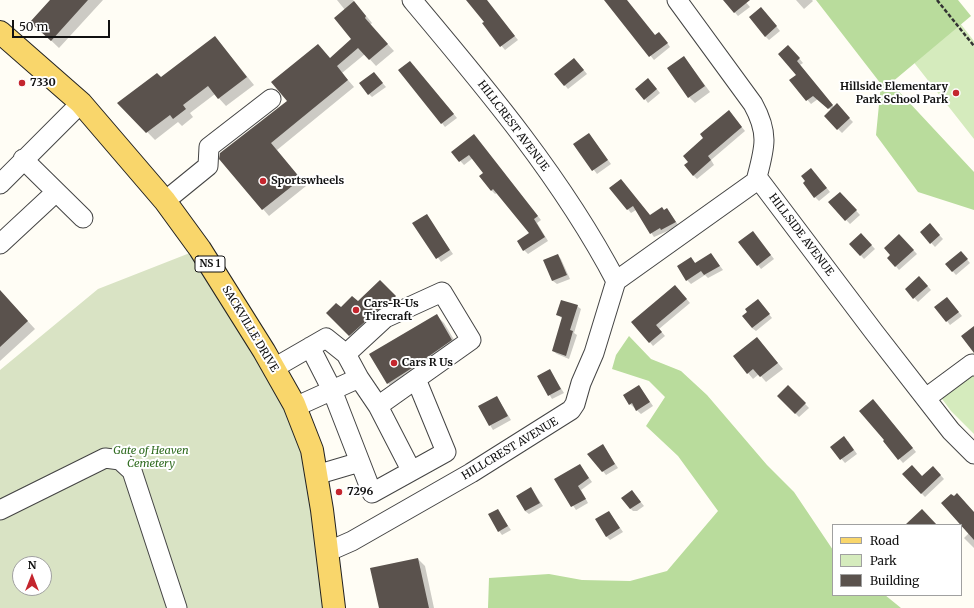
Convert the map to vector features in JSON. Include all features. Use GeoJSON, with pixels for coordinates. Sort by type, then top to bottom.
{"type":"FeatureCollection","features":[{"type":"Feature","properties":{"kind":"main road","name":"SACKVILLE DRIVE"},"geometry":{"type":"LineString","coordinates":[[2,39],[81,103],[165,201],[232,296],[295,407],[312,450],[334,608]]}},
{"type":"Feature","properties":{"kind":"street","name":"HILLCREST AVENUE"},"geometry":{"type":"LineString","coordinates":[[327,552],[352,541],[471,473],[571,410],[575,404],[581,383],[594,353],[616,281],[594,241],[552,178],[486,88],[412,0]]}},
{"type":"Feature","properties":{"kind":"street"},"geometry":{"type":"LineString","coordinates":[[616,281],[759,179],[757,177],[764,150],[762,120],[749,98],[677,0]]}},
{"type":"Feature","properties":{"kind":"street"},"geometry":{"type":"LineString","coordinates":[[165,201],[208,166],[209,147],[271,100]]}},
{"type":"Feature","properties":{"kind":"street"},"geometry":{"type":"LineString","coordinates":[[0,184],[23,159],[81,103]]}},
{"type":"Feature","properties":{"kind":"street"},"geometry":{"type":"LineString","coordinates":[[23,159],[83,218]]}},
{"type":"Feature","properties":{"kind":"street","name":"HILLSIDE AVENUE"},"geometry":{"type":"LineString","coordinates":[[759,179],[926,398],[952,431],[974,454]]}},
{"type":"Feature","properties":{"kind":"street"},"geometry":{"type":"LineString","coordinates":[[0,244],[56,192]]}},
{"type":"Feature","properties":{"kind":"street"},"geometry":{"type":"LineString","coordinates":[[346,354],[385,318],[442,292],[471,340],[378,406]]}},
{"type":"Feature","properties":{"kind":"street"},"geometry":{"type":"LineString","coordinates":[[274,368],[326,338],[346,354],[359,378],[378,406],[411,470]]}},
{"type":"Feature","properties":{"kind":"street"},"geometry":{"type":"LineString","coordinates":[[310,347],[332,390],[372,493],[411,470],[446,452],[416,379]]}},
{"type":"Feature","properties":{"kind":"street"},"geometry":{"type":"LineString","coordinates":[[926,398],[972,364],[974,366]]}},
{"type":"Feature","properties":{"kind":"street"},"geometry":{"type":"LineString","coordinates":[[295,407],[359,378]]}},
{"type":"Feature","properties":{"kind":"street"},"geometry":{"type":"LineString","coordinates":[[0,510],[105,458],[120,460],[132,471],[177,608]]}},
{"type":"Feature","properties":{"kind":"street"},"geometry":{"type":"LineString","coordinates":[[316,475],[360,462]]}},
{"type":"Feature","properties":{"kind":"path"},"geometry":{"type":"LineString","coordinates":[[938,0],[974,46]]}},
{"type":"Feature","properties":{"kind":"green space"},"geometry":{"type":"Polygon","coordinates":[[[816,0],[958,0],[971,16],[891,83],[974,172],[974,210],[918,192],[876,135],[881,84],[816,0]]]}},
{"type":"Feature","properties":{"kind":"green space","name":"Hillside Elementary Park School Park"},"geometry":{"type":"Polygon","coordinates":[[[949,9],[974,41],[974,139],[901,46],[949,9]]]}},
{"type":"Feature","properties":{"kind":"green space","name":"Gate of Heaven Cemetery"},"geometry":{"type":"Polygon","coordinates":[[[200,249],[294,404],[334,608],[0,608],[0,370],[98,289],[200,249]]]}},
{"type":"Feature","properties":{"kind":"green space"},"geometry":{"type":"Polygon","coordinates":[[[629,336],[651,359],[681,371],[707,395],[767,465],[794,492],[832,549],[832,596],[886,596],[901,608],[488,608],[489,578],[549,574],[582,580],[630,581],[667,571],[718,511],[678,456],[646,426],[665,397],[649,381],[612,369],[616,355],[629,336]]]}},
{"type":"Feature","properties":{"kind":"green space"},"geometry":{"type":"Polygon","coordinates":[[[974,353],[974,434],[951,411],[934,388],[974,353]]]}},
{"type":"Feature","properties":{"kind":"building"},"geometry":{"type":"Polygon","coordinates":[[[50,0],[88,0],[51,41],[30,22],[50,0]]]}},
{"type":"Feature","properties":{"kind":"building"},"geometry":{"type":"Polygon","coordinates":[[[466,0],[487,0],[515,36],[500,47],[482,23],[484,22],[466,0]]]}},
{"type":"Feature","properties":{"kind":"building"},"geometry":{"type":"Polygon","coordinates":[[[604,0],[627,0],[655,35],[659,32],[668,43],[649,57],[604,0]]]}},
{"type":"Feature","properties":{"kind":"building"},"geometry":{"type":"Polygon","coordinates":[[[723,0],[750,0],[734,13],[723,0]]]}},
{"type":"Feature","properties":{"kind":"building"},"geometry":{"type":"Polygon","coordinates":[[[354,1],[366,16],[365,18],[388,44],[369,60],[358,48],[337,66],[348,80],[271,143],[301,179],[262,210],[219,159],[220,153],[287,101],[271,82],[318,44],[330,58],[351,39],[334,18],[354,1]]]}},
{"type":"Feature","properties":{"kind":"building"},"geometry":{"type":"Polygon","coordinates":[[[761,7],[777,26],[765,37],[749,17],[761,7]]]}},
{"type":"Feature","properties":{"kind":"building"},"geometry":{"type":"Polygon","coordinates":[[[215,36],[247,77],[218,99],[208,86],[183,105],[186,109],[173,119],[170,115],[146,133],[117,103],[157,73],[161,77],[215,36]]]}},
{"type":"Feature","properties":{"kind":"building"},"geometry":{"type":"Polygon","coordinates":[[[788,45],[800,58],[797,61],[833,105],[828,109],[813,96],[806,101],[789,80],[796,75],[778,54],[788,45]]]}},
{"type":"Feature","properties":{"kind":"building"},"geometry":{"type":"Polygon","coordinates":[[[684,56],[705,86],[688,98],[667,68],[684,56]]]}},
{"type":"Feature","properties":{"kind":"building"},"geometry":{"type":"Polygon","coordinates":[[[574,58],[584,70],[564,86],[554,74],[574,58]]]}},
{"type":"Feature","properties":{"kind":"building"},"geometry":{"type":"Polygon","coordinates":[[[410,61],[454,114],[441,124],[398,70],[410,61]]]}},
{"type":"Feature","properties":{"kind":"building"},"geometry":{"type":"Polygon","coordinates":[[[374,72],[383,83],[368,95],[359,83],[374,72]]]}},
{"type":"Feature","properties":{"kind":"building"},"geometry":{"type":"Polygon","coordinates":[[[648,78],[657,89],[644,100],[635,89],[648,78]]]}},
{"type":"Feature","properties":{"kind":"building"},"geometry":{"type":"Polygon","coordinates":[[[837,103],[850,118],[837,130],[824,116],[837,103]]]}},
{"type":"Feature","properties":{"kind":"building"},"geometry":{"type":"Polygon","coordinates":[[[729,110],[742,127],[708,156],[711,160],[693,176],[684,165],[688,162],[683,156],[703,138],[700,134],[729,110]]]}},
{"type":"Feature","properties":{"kind":"building"},"geometry":{"type":"Polygon","coordinates":[[[589,133],[608,160],[592,171],[573,144],[589,133]]]}},
{"type":"Feature","properties":{"kind":"building"},"geometry":{"type":"Polygon","coordinates":[[[474,134],[538,216],[534,219],[545,237],[523,251],[517,241],[529,233],[493,189],[491,191],[479,176],[483,173],[469,155],[459,162],[451,152],[474,134]]]}},
{"type":"Feature","properties":{"kind":"building"},"geometry":{"type":"Polygon","coordinates":[[[811,168],[827,188],[814,198],[803,183],[805,181],[801,176],[811,168]]]}},
{"type":"Feature","properties":{"kind":"building"},"geometry":{"type":"Polygon","coordinates":[[[621,179],[650,215],[662,207],[664,210],[667,208],[676,222],[661,230],[660,228],[650,234],[633,206],[627,210],[609,188],[621,179]]]}},
{"type":"Feature","properties":{"kind":"building"},"geometry":{"type":"Polygon","coordinates":[[[840,192],[857,210],[845,221],[828,202],[840,192]]]}},
{"type":"Feature","properties":{"kind":"building"},"geometry":{"type":"Polygon","coordinates":[[[427,214],[450,250],[436,259],[412,223],[427,214]]]}},
{"type":"Feature","properties":{"kind":"building"},"geometry":{"type":"Polygon","coordinates":[[[930,223],[940,235],[930,244],[920,232],[930,223]]]}},
{"type":"Feature","properties":{"kind":"building"},"geometry":{"type":"Polygon","coordinates":[[[753,231],[771,255],[757,266],[738,242],[753,231]]]}},
{"type":"Feature","properties":{"kind":"building"},"geometry":{"type":"Polygon","coordinates":[[[861,233],[872,245],[860,256],[849,244],[861,233]]]}},
{"type":"Feature","properties":{"kind":"building"},"geometry":{"type":"Polygon","coordinates":[[[899,234],[914,250],[895,267],[887,258],[890,255],[884,248],[899,234]]]}},
{"type":"Feature","properties":{"kind":"building"},"geometry":{"type":"Polygon","coordinates":[[[961,251],[968,259],[952,272],[945,264],[961,251]]]}},
{"type":"Feature","properties":{"kind":"building"},"geometry":{"type":"Polygon","coordinates":[[[711,253],[720,266],[704,275],[701,271],[686,281],[677,266],[691,257],[695,263],[711,253]]]}},
{"type":"Feature","properties":{"kind":"building"},"geometry":{"type":"Polygon","coordinates":[[[558,254],[567,275],[552,281],[543,260],[558,254]]]}},
{"type":"Feature","properties":{"kind":"building"},"geometry":{"type":"Polygon","coordinates":[[[919,276],[928,286],[913,299],[905,289],[919,276]]]}},
{"type":"Feature","properties":{"kind":"building","name":"Cars-R-Us Tirecraft"},"geometry":{"type":"Polygon","coordinates":[[[380,280],[396,296],[388,305],[378,310],[349,336],[326,313],[336,303],[341,307],[352,296],[358,301],[380,280]]]}},
{"type":"Feature","properties":{"kind":"building"},"geometry":{"type":"Polygon","coordinates":[[[675,285],[687,299],[656,325],[662,332],[649,343],[631,322],[675,285]]]}},
{"type":"Feature","properties":{"kind":"building"},"geometry":{"type":"Polygon","coordinates":[[[0,290],[28,321],[0,347],[0,290]]]}},
{"type":"Feature","properties":{"kind":"building"},"geometry":{"type":"Polygon","coordinates":[[[947,297],[959,312],[946,322],[934,307],[947,297]]]}},
{"type":"Feature","properties":{"kind":"building"},"geometry":{"type":"Polygon","coordinates":[[[758,299],[770,314],[752,328],[742,316],[747,312],[745,309],[758,299]]]}},
{"type":"Feature","properties":{"kind":"building"},"geometry":{"type":"Polygon","coordinates":[[[561,300],[578,305],[570,330],[573,331],[566,356],[552,351],[562,317],[556,315],[561,300]]]}},
{"type":"Feature","properties":{"kind":"building"},"geometry":{"type":"Polygon","coordinates":[[[437,314],[452,340],[387,384],[369,354],[437,314]]]}},
{"type":"Feature","properties":{"kind":"building"},"geometry":{"type":"Polygon","coordinates":[[[974,326],[974,353],[961,336],[974,326]]]}},
{"type":"Feature","properties":{"kind":"building"},"geometry":{"type":"Polygon","coordinates":[[[757,337],[778,363],[760,377],[753,369],[747,374],[733,356],[757,337]]]}},
{"type":"Feature","properties":{"kind":"building"},"geometry":{"type":"Polygon","coordinates":[[[550,369],[561,389],[548,396],[537,376],[550,369]]]}},
{"type":"Feature","properties":{"kind":"building"},"geometry":{"type":"Polygon","coordinates":[[[639,385],[650,402],[636,411],[632,403],[629,405],[623,395],[639,385]]]}},
{"type":"Feature","properties":{"kind":"building"},"geometry":{"type":"Polygon","coordinates":[[[788,385],[806,403],[795,414],[777,396],[788,385]]]}},
{"type":"Feature","properties":{"kind":"building"},"geometry":{"type":"Polygon","coordinates":[[[497,396],[508,416],[489,426],[478,406],[497,396]]]}},
{"type":"Feature","properties":{"kind":"building"},"geometry":{"type":"Polygon","coordinates":[[[873,399],[913,448],[898,460],[883,441],[884,440],[859,411],[873,399]]]}},
{"type":"Feature","properties":{"kind":"building"},"geometry":{"type":"Polygon","coordinates":[[[844,436],[854,450],[840,460],[830,447],[844,436]]]}},
{"type":"Feature","properties":{"kind":"building"},"geometry":{"type":"Polygon","coordinates":[[[603,444],[615,464],[602,472],[587,454],[603,444]]]}},
{"type":"Feature","properties":{"kind":"building"},"geometry":{"type":"Polygon","coordinates":[[[580,464],[589,478],[578,486],[586,499],[571,507],[554,479],[580,464]]]}},
{"type":"Feature","properties":{"kind":"building"},"geometry":{"type":"Polygon","coordinates":[[[912,465],[922,476],[933,466],[941,475],[921,494],[902,474],[912,465]]]}},
{"type":"Feature","properties":{"kind":"building"},"geometry":{"type":"Polygon","coordinates":[[[531,487],[540,503],[525,511],[516,496],[531,487]]]}},
{"type":"Feature","properties":{"kind":"building"},"geometry":{"type":"Polygon","coordinates":[[[632,490],[641,502],[630,509],[621,498],[632,490]]]}},
{"type":"Feature","properties":{"kind":"building"},"geometry":{"type":"Polygon","coordinates":[[[957,493],[974,512],[974,540],[962,527],[962,524],[960,524],[941,503],[951,494],[954,496],[957,493]]]}},
{"type":"Feature","properties":{"kind":"building"},"geometry":{"type":"Polygon","coordinates":[[[498,509],[508,526],[498,532],[488,514],[498,509]]]}},
{"type":"Feature","properties":{"kind":"building"},"geometry":{"type":"Polygon","coordinates":[[[922,509],[936,524],[906,524],[922,509]]]}},
{"type":"Feature","properties":{"kind":"building"},"geometry":{"type":"Polygon","coordinates":[[[609,511],[620,528],[606,537],[595,519],[609,511]]]}},
{"type":"Feature","properties":{"kind":"building"},"geometry":{"type":"Polygon","coordinates":[[[418,558],[429,608],[379,608],[370,568],[418,558]]]}},
{"type":"Feature","properties":{"kind":"place","name":"7330"},"geometry":{"type":"Point","coordinates":[22,83]}},
{"type":"Feature","properties":{"kind":"place","name":"Hillside Elementary Park School Park"},"geometry":{"type":"Point","coordinates":[956,93]}},
{"type":"Feature","properties":{"kind":"place","name":"Sportswheels"},"geometry":{"type":"Point","coordinates":[263,181]}},
{"type":"Feature","properties":{"kind":"place","name":"Cars-R-Us Tirecraft"},"geometry":{"type":"Point","coordinates":[356,310]}},
{"type":"Feature","properties":{"kind":"place","name":"Cars R Us"},"geometry":{"type":"Point","coordinates":[394,363]}},
{"type":"Feature","properties":{"kind":"place","name":"7296"},"geometry":{"type":"Point","coordinates":[339,492]}}]}
